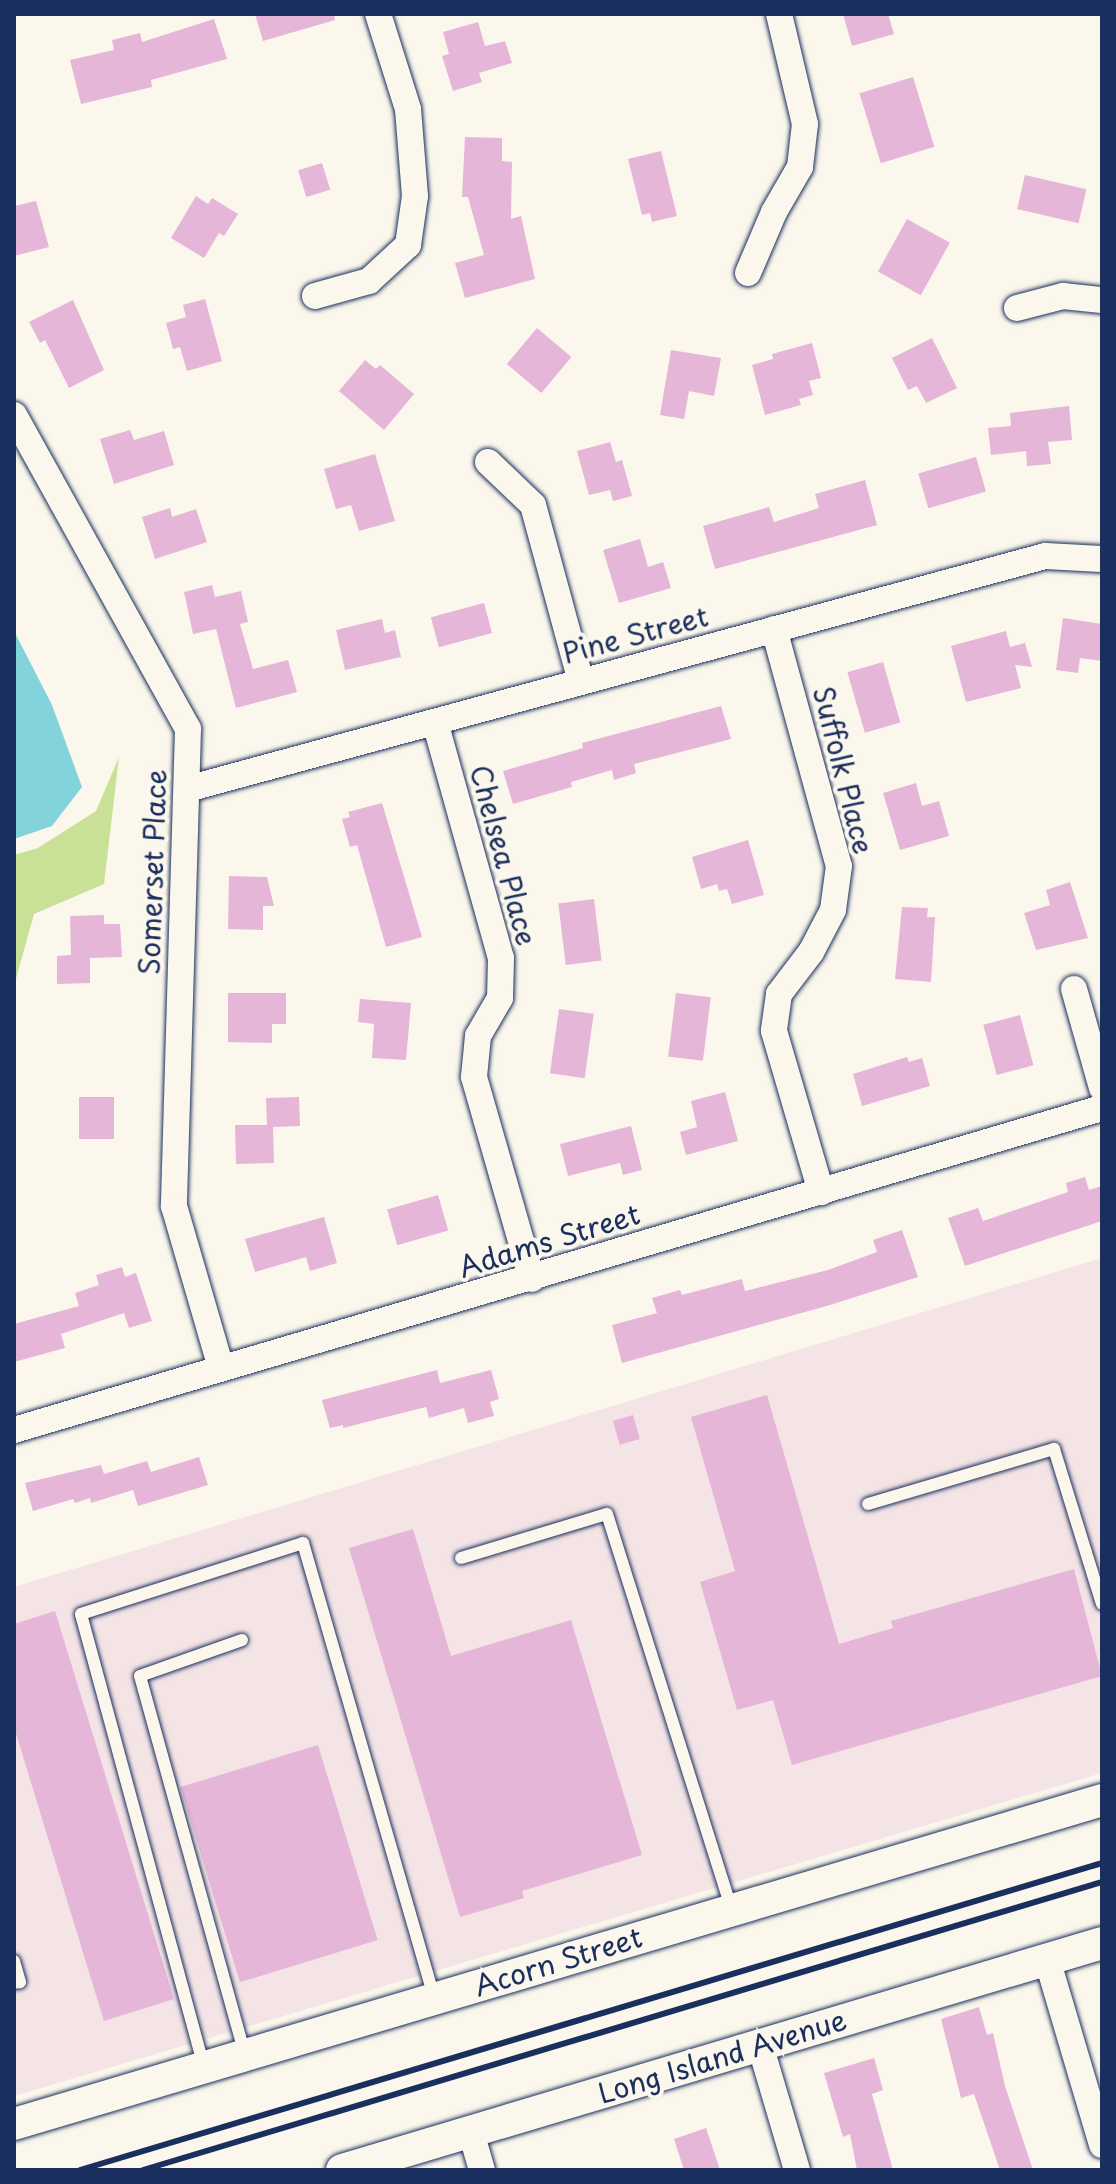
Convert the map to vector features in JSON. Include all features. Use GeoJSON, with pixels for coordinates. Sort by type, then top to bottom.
{"type":"FeatureCollection","features":[{"type":"Feature","properties":{"kind":"street"},"geometry":{"type":"LineString","coordinates":[[315,296],[369,281],[408,245],[415,196],[408,109],[378,14]]}},
{"type":"Feature","properties":{"kind":"street"},"geometry":{"type":"LineString","coordinates":[[748,273],[774,212],[800,167],[805,124],[779,14]]}},
{"type":"Feature","properties":{"kind":"street"},"geometry":{"type":"LineString","coordinates":[[1017,308],[1063,296],[1102,300]]}},
{"type":"Feature","properties":{"kind":"street","name":"Somerset Place"},"geometry":{"type":"LineString","coordinates":[[14,415],[188,729],[174,1206],[221,1368]]}},
{"type":"Feature","properties":{"kind":"street"},"geometry":{"type":"LineString","coordinates":[[488,462],[533,505],[581,682]]}},
{"type":"Feature","properties":{"kind":"street","name":"Pine Street"},"geometry":{"type":"LineString","coordinates":[[187,789],[1045,556],[1102,559]]}},
{"type":"Feature","properties":{"kind":"street","name":"Suffolk Place"},"geometry":{"type":"LineString","coordinates":[[774,629],[839,866],[833,910],[811,952],[779,994],[774,1031],[821,1192]]}},
{"type":"Feature","properties":{"kind":"street","name":"Chelsea Place"},"geometry":{"type":"LineString","coordinates":[[435,722],[501,958],[500,998],[478,1036],[474,1077],[532,1279]]}},
{"type":"Feature","properties":{"kind":"street"},"geometry":{"type":"LineString","coordinates":[[1074,989],[1102,1088]]}},
{"type":"Feature","properties":{"kind":"street","name":"Adams Street"},"geometry":{"type":"LineString","coordinates":[[14,1430],[1102,1108]]}},
{"type":"Feature","properties":{"kind":"street","name":"Acorn Street"},"geometry":{"type":"LineString","coordinates":[[14,2124],[1102,1800]]}},
{"type":"Feature","properties":{"kind":"street","name":"Long Island Avenue"},"geometry":{"type":"LineString","coordinates":[[342,2170],[1102,1943]]}},
{"type":"Feature","properties":{"kind":"street"},"geometry":{"type":"LineString","coordinates":[[1047,1959],[1102,2145]]}},
{"type":"Feature","properties":{"kind":"street"},"geometry":{"type":"LineString","coordinates":[[760,2045],[797,2170]]}},
{"type":"Feature","properties":{"kind":"street"},"geometry":{"type":"LineString","coordinates":[[471,2132],[482,2170]]}},
{"type":"Feature","properties":{"kind":"lane"},"geometry":{"type":"LineString","coordinates":[[868,1504],[1054,1449],[1102,1604]]}},
{"type":"Feature","properties":{"kind":"lane"},"geometry":{"type":"LineString","coordinates":[[461,1558],[607,1514],[732,1910]]}},
{"type":"Feature","properties":{"kind":"lane"},"geometry":{"type":"LineString","coordinates":[[204,2067],[81,1614],[303,1543],[434,1998]]}},
{"type":"Feature","properties":{"kind":"lane"},"geometry":{"type":"LineString","coordinates":[[242,1640],[140,1676],[245,2055]]}},
{"type":"Feature","properties":{"kind":"lane"},"geometry":{"type":"LineString","coordinates":[[14,1961],[20,1982],[14,1983]]}},
{"type":"Feature","properties":{"kind":"shaded area"},"geometry":{"type":"Polygon","coordinates":[[[1102,1258],[1102,1773],[14,2096],[14,1587],[1102,1258]]]}},
{"type":"Feature","properties":{"kind":"green space"},"geometry":{"type":"Polygon","coordinates":[[[119,757],[104,884],[34,914],[14,986],[14,855],[38,848],[96,811],[119,757]]]}},
{"type":"Feature","properties":{"kind":"water"},"geometry":{"type":"Polygon","coordinates":[[[14,631],[52,705],[82,787],[52,826],[14,839],[14,631]]]}},
{"type":"Feature","properties":{"kind":"building"},"geometry":{"type":"Polygon","coordinates":[[[255,14],[334,14],[335,20],[263,41],[255,14]]]}},
{"type":"Feature","properties":{"kind":"building"},"geometry":{"type":"Polygon","coordinates":[[[843,14],[888,14],[894,34],[852,46],[843,14]]]}},
{"type":"Feature","properties":{"kind":"building"},"geometry":{"type":"Polygon","coordinates":[[[214,19],[227,59],[151,80],[152,87],[81,104],[70,60],[114,50],[112,40],[140,33],[142,42],[214,19]]]}},
{"type":"Feature","properties":{"kind":"building"},"geometry":{"type":"Polygon","coordinates":[[[478,22],[485,46],[505,41],[512,63],[479,73],[482,82],[453,91],[442,56],[449,54],[443,32],[478,22]]]}},
{"type":"Feature","properties":{"kind":"building"},"geometry":{"type":"Polygon","coordinates":[[[913,77],[934,147],[881,163],[859,93],[913,77]]]}},
{"type":"Feature","properties":{"kind":"building"},"geometry":{"type":"Polygon","coordinates":[[[465,137],[502,138],[502,161],[512,162],[511,219],[521,216],[535,279],[465,298],[455,263],[484,255],[468,197],[462,197],[465,137]]]}},
{"type":"Feature","properties":{"kind":"building"},"geometry":{"type":"Polygon","coordinates":[[[661,151],[677,216],[652,222],[650,213],[642,215],[628,159],[661,151]]]}},
{"type":"Feature","properties":{"kind":"building"},"geometry":{"type":"Polygon","coordinates":[[[322,163],[330,190],[306,197],[298,170],[322,163]]]}},
{"type":"Feature","properties":{"kind":"building"},"geometry":{"type":"Polygon","coordinates":[[[1025,175],[1086,189],[1079,223],[1017,209],[1025,175]]]}},
{"type":"Feature","properties":{"kind":"building"},"geometry":{"type":"Polygon","coordinates":[[[196,196],[208,204],[212,198],[238,214],[224,236],[219,233],[204,258],[171,238],[196,196]]]}},
{"type":"Feature","properties":{"kind":"building"},"geometry":{"type":"Polygon","coordinates":[[[36,201],[49,247],[14,256],[14,206],[36,201]]]}},
{"type":"Feature","properties":{"kind":"building"},"geometry":{"type":"Polygon","coordinates":[[[907,219],[950,243],[921,295],[878,271],[907,219]]]}},
{"type":"Feature","properties":{"kind":"building"},"geometry":{"type":"Polygon","coordinates":[[[205,299],[222,361],[187,371],[180,347],[173,349],[166,323],[186,317],[183,305],[205,299]]]}},
{"type":"Feature","properties":{"kind":"building"},"geometry":{"type":"Polygon","coordinates":[[[73,300],[104,370],[69,388],[45,340],[40,343],[29,322],[73,300]]]}},
{"type":"Feature","properties":{"kind":"building"},"geometry":{"type":"Polygon","coordinates":[[[537,328],[571,357],[541,393],[507,364],[537,328]]]}},
{"type":"Feature","properties":{"kind":"building"},"geometry":{"type":"Polygon","coordinates":[[[932,338],[957,388],[926,403],[917,386],[908,390],[892,358],[932,338]]]}},
{"type":"Feature","properties":{"kind":"building"},"geometry":{"type":"Polygon","coordinates":[[[812,343],[821,378],[809,381],[813,395],[799,399],[801,405],[765,415],[752,365],[773,359],[772,354],[812,343]]]}},
{"type":"Feature","properties":{"kind":"building"},"geometry":{"type":"Polygon","coordinates":[[[671,350],[721,358],[714,396],[689,391],[684,419],[660,415],[671,350]]]}},
{"type":"Feature","properties":{"kind":"building"},"geometry":{"type":"Polygon","coordinates":[[[365,360],[376,369],[380,365],[414,394],[384,430],[339,391],[365,360]]]}},
{"type":"Feature","properties":{"kind":"building"},"geometry":{"type":"Polygon","coordinates":[[[1069,406],[1072,440],[1048,442],[1051,464],[1027,466],[1026,451],[991,455],[988,428],[1011,426],[1010,413],[1069,406]]]}},
{"type":"Feature","properties":{"kind":"building"},"geometry":{"type":"Polygon","coordinates":[[[130,430],[134,440],[164,431],[174,465],[114,484],[100,439],[130,430]]]}},
{"type":"Feature","properties":{"kind":"building"},"geometry":{"type":"Polygon","coordinates":[[[610,442],[616,462],[622,460],[632,496],[613,501],[610,490],[589,495],[577,451],[610,442]]]}},
{"type":"Feature","properties":{"kind":"building"},"geometry":{"type":"Polygon","coordinates":[[[375,454],[395,521],[359,531],[351,505],[336,509],[324,469],[375,454]]]}},
{"type":"Feature","properties":{"kind":"building"},"geometry":{"type":"Polygon","coordinates":[[[976,457],[986,492],[928,508],[918,474],[976,457]]]}},
{"type":"Feature","properties":{"kind":"building"},"geometry":{"type":"Polygon","coordinates":[[[865,480],[877,525],[715,569],[703,526],[769,507],[774,522],[819,508],[815,494],[865,480]]]}},
{"type":"Feature","properties":{"kind":"building"},"geometry":{"type":"Polygon","coordinates":[[[170,508],[172,517],[196,509],[207,542],[155,559],[142,517],[170,508]]]}},
{"type":"Feature","properties":{"kind":"building"},"geometry":{"type":"Polygon","coordinates":[[[640,539],[648,567],[663,562],[671,588],[619,603],[603,550],[640,539]]]}},
{"type":"Feature","properties":{"kind":"building"},"geometry":{"type":"Polygon","coordinates":[[[212,585],[215,597],[241,591],[248,622],[240,624],[253,669],[288,660],[297,692],[236,708],[216,629],[193,634],[184,592],[212,585]]]}},
{"type":"Feature","properties":{"kind":"building"},"geometry":{"type":"Polygon","coordinates":[[[484,603],[492,633],[439,647],[431,617],[484,603]]]}},
{"type":"Feature","properties":{"kind":"building"},"geometry":{"type":"Polygon","coordinates":[[[1063,618],[1102,624],[1102,661],[1080,658],[1078,673],[1056,670],[1063,618]]]}},
{"type":"Feature","properties":{"kind":"building"},"geometry":{"type":"Polygon","coordinates":[[[382,619],[385,633],[395,630],[401,657],[345,670],[336,630],[382,619]]]}},
{"type":"Feature","properties":{"kind":"building"},"geometry":{"type":"Polygon","coordinates":[[[1006,631],[1010,647],[1025,643],[1032,667],[1015,665],[1021,688],[966,702],[951,646],[1006,631]]]}},
{"type":"Feature","properties":{"kind":"building"},"geometry":{"type":"Polygon","coordinates":[[[883,662],[900,723],[865,733],[847,672],[883,662]]]}},
{"type":"Feature","properties":{"kind":"building"},"geometry":{"type":"Polygon","coordinates":[[[721,706],[731,739],[634,764],[636,773],[614,780],[612,770],[571,782],[572,787],[513,804],[503,771],[583,748],[582,743],[721,706]]]}},
{"type":"Feature","properties":{"kind":"building"},"geometry":{"type":"Polygon","coordinates":[[[916,783],[922,806],[939,801],[949,836],[900,850],[883,793],[916,783]]]}},
{"type":"Feature","properties":{"kind":"building"},"geometry":{"type":"Polygon","coordinates":[[[382,803],[422,937],[386,947],[357,845],[350,847],[342,819],[350,817],[348,812],[382,803]]]}},
{"type":"Feature","properties":{"kind":"building"},"geometry":{"type":"Polygon","coordinates":[[[748,840],[764,895],[732,904],[727,889],[719,891],[717,884],[701,889],[692,857],[748,840]]]}},
{"type":"Feature","properties":{"kind":"building"},"geometry":{"type":"Polygon","coordinates":[[[229,876],[267,877],[274,906],[263,906],[263,930],[228,929],[229,876]]]}},
{"type":"Feature","properties":{"kind":"building"},"geometry":{"type":"Polygon","coordinates":[[[1070,882],[1088,938],[1036,950],[1024,913],[1050,905],[1046,890],[1070,882]]]}},
{"type":"Feature","properties":{"kind":"building"},"geometry":{"type":"Polygon","coordinates":[[[594,899],[602,961],[566,965],[558,903],[594,899]]]}},
{"type":"Feature","properties":{"kind":"building"},"geometry":{"type":"Polygon","coordinates":[[[902,907],[928,908],[927,917],[935,917],[931,982],[895,979],[902,907]]]}},
{"type":"Feature","properties":{"kind":"building"},"geometry":{"type":"Polygon","coordinates":[[[104,915],[104,924],[120,924],[122,957],[90,958],[90,983],[57,984],[57,956],[71,955],[70,916],[104,915]]]}},
{"type":"Feature","properties":{"kind":"building"},"geometry":{"type":"Polygon","coordinates":[[[228,993],[286,993],[286,1024],[272,1024],[272,1043],[228,1042],[228,993]]]}},
{"type":"Feature","properties":{"kind":"building"},"geometry":{"type":"Polygon","coordinates":[[[676,993],[711,997],[703,1061],[668,1057],[676,993]]]}},
{"type":"Feature","properties":{"kind":"building"},"geometry":{"type":"Polygon","coordinates":[[[360,999],[411,1003],[406,1060],[372,1058],[374,1024],[358,1022],[360,999]]]}},
{"type":"Feature","properties":{"kind":"building"},"geometry":{"type":"Polygon","coordinates":[[[559,1009],[594,1014],[585,1078],[550,1073],[559,1009]]]}},
{"type":"Feature","properties":{"kind":"building"},"geometry":{"type":"Polygon","coordinates":[[[1020,1015],[1033,1065],[997,1075],[983,1025],[1020,1015]]]}},
{"type":"Feature","properties":{"kind":"building"},"geometry":{"type":"Polygon","coordinates":[[[907,1057],[909,1062],[922,1058],[930,1086],[862,1106],[853,1074],[907,1057]]]}},
{"type":"Feature","properties":{"kind":"building"},"geometry":{"type":"Polygon","coordinates":[[[725,1092],[738,1141],[686,1155],[680,1132],[697,1127],[691,1101],[725,1092]]]}},
{"type":"Feature","properties":{"kind":"building"},"geometry":{"type":"Polygon","coordinates":[[[79,1097],[114,1097],[114,1139],[79,1139],[79,1097]]]}},
{"type":"Feature","properties":{"kind":"building"},"geometry":{"type":"Polygon","coordinates":[[[299,1097],[300,1126],[273,1127],[274,1163],[236,1164],[235,1125],[267,1125],[266,1098],[299,1097]]]}},
{"type":"Feature","properties":{"kind":"building"},"geometry":{"type":"Polygon","coordinates":[[[631,1126],[642,1170],[623,1175],[620,1163],[568,1176],[560,1144],[631,1126]]]}},
{"type":"Feature","properties":{"kind":"building"},"geometry":{"type":"Polygon","coordinates":[[[1085,1177],[1089,1190],[1102,1186],[1102,1221],[965,1266],[948,1218],[978,1208],[983,1221],[1068,1192],[1066,1183],[1085,1177]]]}},
{"type":"Feature","properties":{"kind":"building"},"geometry":{"type":"Polygon","coordinates":[[[438,1195],[448,1231],[397,1245],[387,1210],[438,1195]]]}},
{"type":"Feature","properties":{"kind":"building"},"geometry":{"type":"Polygon","coordinates":[[[324,1217],[337,1263],[310,1271],[306,1257],[255,1272],[245,1239],[324,1217]]]}},
{"type":"Feature","properties":{"kind":"building"},"geometry":{"type":"Polygon","coordinates":[[[902,1230],[918,1277],[622,1363],[612,1325],[657,1313],[652,1298],[680,1290],[682,1295],[742,1279],[745,1291],[828,1270],[877,1252],[873,1240],[902,1230]]]}},
{"type":"Feature","properties":{"kind":"building"},"geometry":{"type":"Polygon","coordinates":[[[122,1267],[125,1277],[136,1273],[152,1321],[129,1328],[124,1313],[61,1334],[65,1348],[14,1362],[14,1324],[79,1306],[75,1293],[99,1285],[96,1275],[122,1267]]]}},
{"type":"Feature","properties":{"kind":"building"},"geometry":{"type":"Polygon","coordinates":[[[437,1370],[440,1383],[491,1370],[499,1399],[490,1402],[494,1416],[468,1423],[464,1408],[429,1418],[426,1407],[343,1428],[343,1425],[330,1428],[322,1400],[437,1370]]]}},
{"type":"Feature","properties":{"kind":"building"},"geometry":{"type":"Polygon","coordinates":[[[767,1395],[839,1644],[893,1628],[891,1621],[1074,1569],[1102,1676],[792,1765],[773,1700],[737,1710],[700,1582],[735,1571],[691,1417],[767,1395]]]}},
{"type":"Feature","properties":{"kind":"building"},"geometry":{"type":"Polygon","coordinates":[[[633,1415],[640,1439],[620,1445],[613,1421],[633,1415]]]}},
{"type":"Feature","properties":{"kind":"building"},"geometry":{"type":"Polygon","coordinates":[[[199,1457],[208,1485],[138,1506],[133,1490],[91,1503],[90,1498],[75,1503],[73,1499],[33,1511],[25,1483],[101,1465],[104,1474],[147,1461],[151,1472],[199,1457]]]}},
{"type":"Feature","properties":{"kind":"building"},"geometry":{"type":"Polygon","coordinates":[[[413,1529],[451,1656],[571,1620],[642,1855],[522,1891],[524,1898],[460,1917],[349,1548],[413,1529]]]}},
{"type":"Feature","properties":{"kind":"building"},"geometry":{"type":"Polygon","coordinates":[[[55,1611],[174,1999],[104,2021],[14,1727],[14,1624],[55,1611]]]}},
{"type":"Feature","properties":{"kind":"building"},"geometry":{"type":"Polygon","coordinates":[[[318,1745],[378,1940],[240,1982],[180,1787],[318,1745]]]}},
{"type":"Feature","properties":{"kind":"building"},"geometry":{"type":"Polygon","coordinates":[[[979,2007],[987,2035],[993,2033],[1005,2086],[1033,2170],[1000,2170],[974,2094],[961,2098],[941,2019],[979,2007]]]}},
{"type":"Feature","properties":{"kind":"building"},"geometry":{"type":"Polygon","coordinates":[[[874,2058],[883,2090],[872,2094],[893,2170],[857,2170],[850,2134],[843,2137],[824,2073],[874,2058]]]}},
{"type":"Feature","properties":{"kind":"building"},"geometry":{"type":"Polygon","coordinates":[[[706,2128],[720,2170],[684,2170],[674,2139],[706,2128]]]}},
{"type":"Feature","properties":{"kind":"railway"},"geometry":{"type":"LineString","coordinates":[[80,2170],[1102,1863]]}},
{"type":"Feature","properties":{"kind":"railway"},"geometry":{"type":"LineString","coordinates":[[143,2170],[1102,1882]]}}]}
